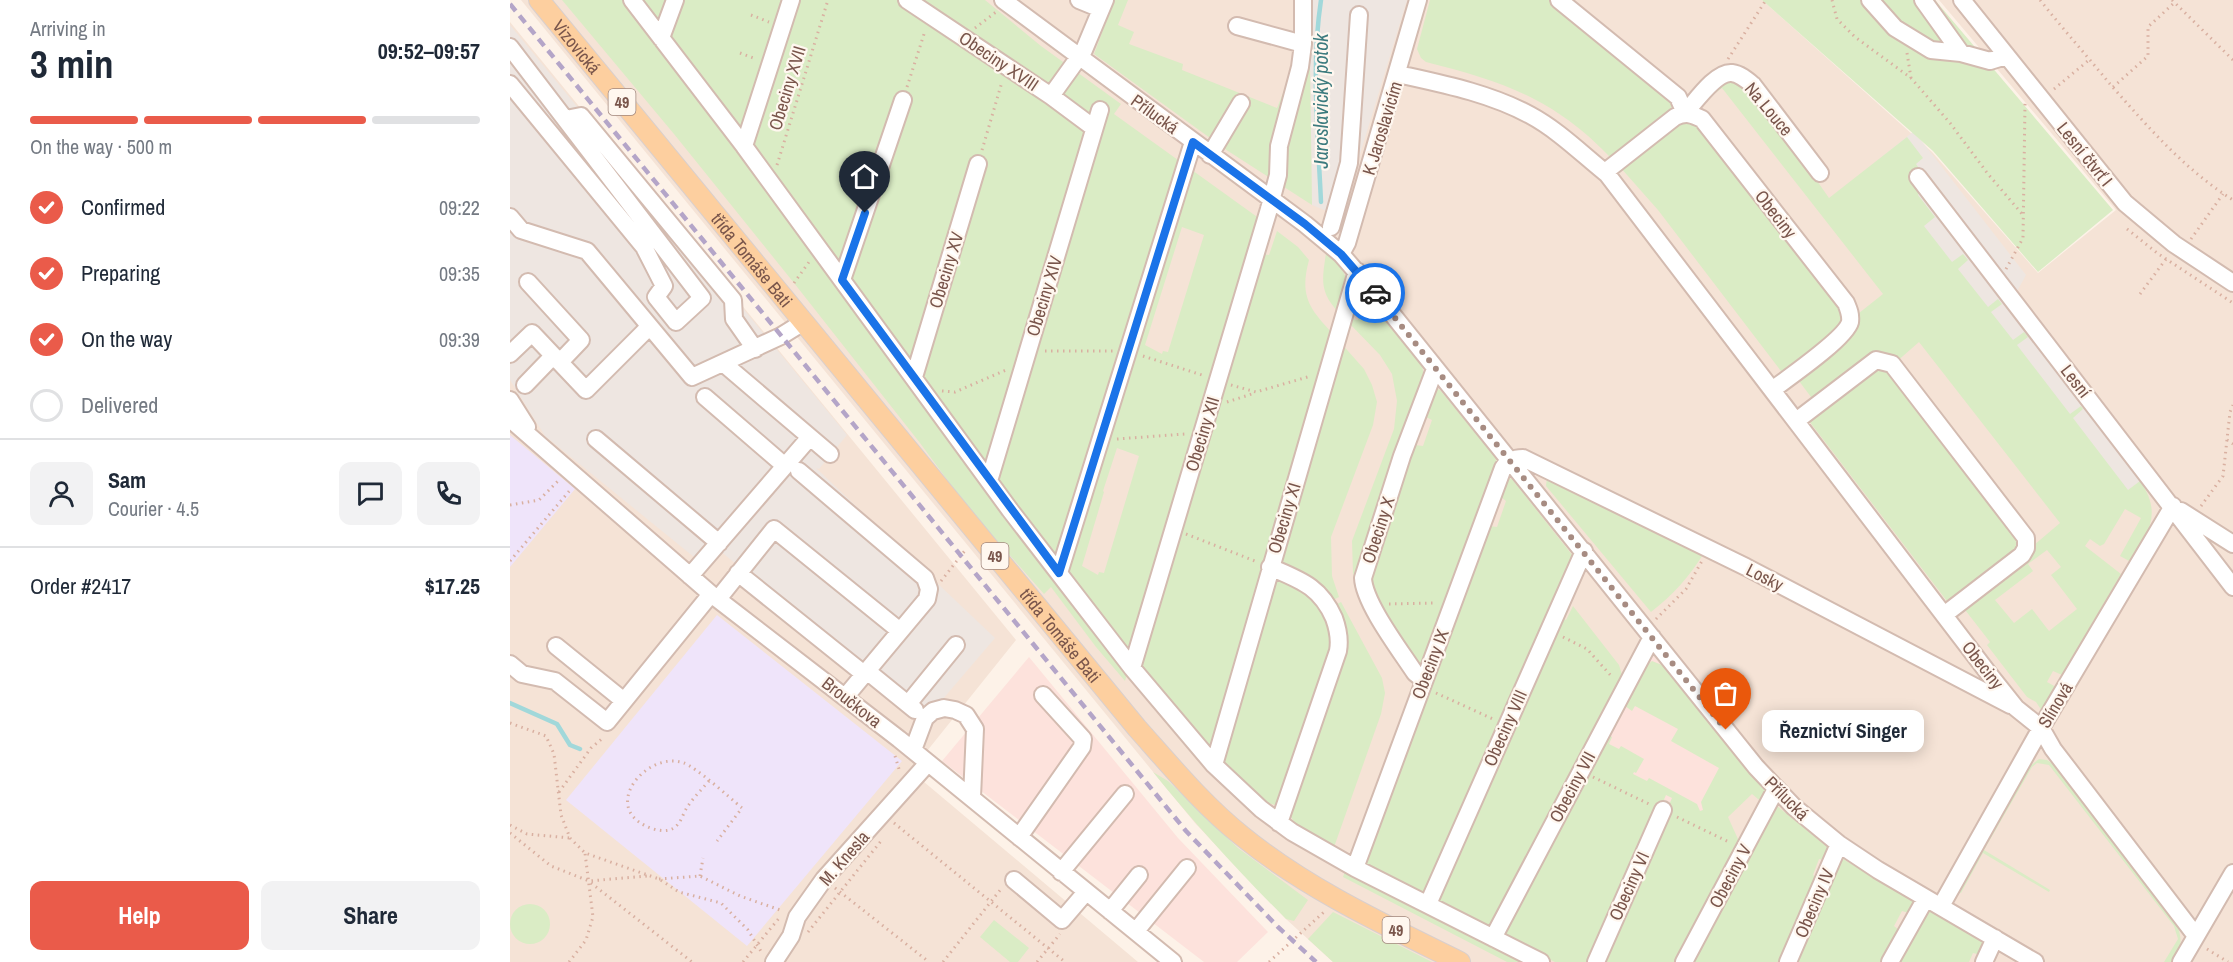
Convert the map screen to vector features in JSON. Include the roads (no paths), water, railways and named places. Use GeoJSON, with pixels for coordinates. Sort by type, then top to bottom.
{"type":"FeatureCollection","features":[{"type":"Feature","properties":{"kind":"main road","name":"Vizovická"},"geometry":{"type":"LineString","coordinates":[[539,0],[705,204]]}},
{"type":"Feature","properties":{"kind":"main road","name":"třída Tomáše Bati"},"geometry":{"type":"LineString","coordinates":[[705,204],[1137,728],[1209,806],[1264,853],[1310,882],[1460,962]]}},
{"type":"Feature","properties":{"kind":"street"},"geometry":{"type":"LineString","coordinates":[[632,0],[744,146],[989,481],[1132,668],[1214,765],[1279,823],[1329,854],[1541,962]]}},
{"type":"Feature","properties":{"kind":"street"},"geometry":{"type":"LineString","coordinates":[[661,38],[675,0]]}},
{"type":"Feature","properties":{"kind":"street"},"geometry":{"type":"LineString","coordinates":[[744,146],[791,0]]}},
{"type":"Feature","properties":{"kind":"street","name":"Obeciny XVIII"},"geometry":{"type":"LineString","coordinates":[[908,0],[1051,96],[1080,58],[1103,4]]}},
{"type":"Feature","properties":{"kind":"street"},"geometry":{"type":"LineString","coordinates":[[1079,0],[1103,4]]}},
{"type":"Feature","properties":{"kind":"street","name":"Obeciny XII"},"geometry":{"type":"LineString","coordinates":[[1132,668],[1278,175],[1279,146],[1300,67],[1303,44],[1303,0]]}},
{"type":"Feature","properties":{"kind":"street","name":"K Jaroslavicím"},"geometry":{"type":"LineString","coordinates":[[1341,254],[1347,243],[1418,0]]}},
{"type":"Feature","properties":{"kind":"street"},"geometry":{"type":"LineString","coordinates":[[1559,0],[1678,97],[1685,113],[1675,117],[1605,172]]}},
{"type":"Feature","properties":{"kind":"street"},"geometry":{"type":"LineString","coordinates":[[1870,0],[1895,28],[1931,50],[1961,53],[1990,61],[2006,56]]}},
{"type":"Feature","properties":{"kind":"street"},"geometry":{"type":"LineString","coordinates":[[1923,0],[1961,53]]}},
{"type":"Feature","properties":{"kind":"street","name":"Lesní čtvrť I"},"geometry":{"type":"LineString","coordinates":[[1962,0],[2125,203],[2233,283]]}},
{"type":"Feature","properties":{"kind":"street","name":"Přílucká"},"geometry":{"type":"LineString","coordinates":[[1005,2],[1305,224],[1327,233],[1341,254],[1509,461],[1652,629],[1776,789],[1839,844],[2035,962]]}},
{"type":"Feature","properties":{"kind":"street"},"geometry":{"type":"LineString","coordinates":[[1327,233],[1349,163],[1359,15]]}},
{"type":"Feature","properties":{"kind":"street"},"geometry":{"type":"LineString","coordinates":[[1237,26],[1303,44]]}},
{"type":"Feature","properties":{"kind":"street"},"geometry":{"type":"LineString","coordinates":[[510,47],[702,298],[676,322],[656,297],[664,286],[644,247],[510,84]]}},
{"type":"Feature","properties":{"kind":"street","name":"Na Louce"},"geometry":{"type":"LineString","coordinates":[[1685,113],[1712,82],[1723,74],[1731,73],[1741,76],[1753,85],[1820,173]]}},
{"type":"Feature","properties":{"kind":"street","name":"Obeciny"},"geometry":{"type":"LineString","coordinates":[[1398,74],[1461,88],[1495,99],[1531,115],[1562,136],[1605,172],[2016,708],[2041,728],[2053,749],[2194,939]]}},
{"type":"Feature","properties":{"kind":"street"},"geometry":{"type":"LineString","coordinates":[[1051,96],[1094,128]]}},
{"type":"Feature","properties":{"kind":"street"},"geometry":{"type":"LineString","coordinates":[[842,280],[903,100]]}},
{"type":"Feature","properties":{"kind":"street"},"geometry":{"type":"LineString","coordinates":[[1210,155],[1241,103]]}},
{"type":"Feature","properties":{"kind":"street","name":"Obeciny XIV"},"geometry":{"type":"LineString","coordinates":[[989,481],[1100,110]]}},
{"type":"Feature","properties":{"kind":"street","name":"Obeciny"},"geometry":{"type":"LineString","coordinates":[[1685,113],[1702,119],[1846,303],[1851,314],[1847,329],[1842,336],[1772,390]]}},
{"type":"Feature","properties":{"kind":"street"},"geometry":{"type":"LineString","coordinates":[[566,119],[581,116],[733,300],[734,320],[754,349]]}},
{"type":"Feature","properties":{"kind":"street"},"geometry":{"type":"LineString","coordinates":[[1059,573],[1193,142]]}},
{"type":"Feature","properties":{"kind":"street","name":"Obeciny XV"},"geometry":{"type":"LineString","coordinates":[[918,382],[978,164]]}},
{"type":"Feature","properties":{"kind":"street","name":"Lesní"},"geometry":{"type":"LineString","coordinates":[[1918,177],[2233,587]]}},
{"type":"Feature","properties":{"kind":"street"},"geometry":{"type":"LineString","coordinates":[[510,217],[521,230],[587,251],[692,377],[782,336],[802,323]]}},
{"type":"Feature","properties":{"kind":"street","name":"Obeciny XI"},"geometry":{"type":"LineString","coordinates":[[1214,765],[1357,271]]}},
{"type":"Feature","properties":{"kind":"street"},"geometry":{"type":"LineString","coordinates":[[525,385],[581,340],[528,282]]}},
{"type":"Feature","properties":{"kind":"street"},"geometry":{"type":"LineString","coordinates":[[510,354],[532,333],[586,390],[649,327]]}},
{"type":"Feature","properties":{"kind":"street"},"geometry":{"type":"LineString","coordinates":[[1796,421],[1876,360],[1885,360],[1892,364],[2026,538],[2026,548],[2022,555],[1944,615]]}},
{"type":"Feature","properties":{"kind":"street"},"geometry":{"type":"LineString","coordinates":[[723,363],[830,454]]}},
{"type":"Feature","properties":{"kind":"street","name":"Obeciny X"},"geometry":{"type":"LineString","coordinates":[[1424,680],[1415,673],[1363,587],[1365,570],[1402,456],[1435,369]]}},
{"type":"Feature","properties":{"kind":"street"},"geometry":{"type":"LineString","coordinates":[[705,397],[925,578],[929,589],[927,598],[846,696]]}},
{"type":"Feature","properties":{"kind":"street","name":"Broučkova"},"geometry":{"type":"LineString","coordinates":[[510,400],[534,438]]}},
{"type":"Feature","properties":{"kind":"street","name":"Broučkova"},"geometry":{"type":"LineString","coordinates":[[510,419],[714,597],[846,696],[1173,962]]}},
{"type":"Feature","properties":{"kind":"street"},"geometry":{"type":"LineString","coordinates":[[690,576],[718,543],[792,468],[810,437]]}},
{"type":"Feature","properties":{"kind":"street"},"geometry":{"type":"LineString","coordinates":[[596,439],[718,543]]}},
{"type":"Feature","properties":{"kind":"street","name":"Losky"},"geometry":{"type":"LineString","coordinates":[[1509,461],[1523,458],[1709,549],[2016,708]]}},
{"type":"Feature","properties":{"kind":"street","name":"Obeciny IX"},"geometry":{"type":"LineString","coordinates":[[1355,868],[1503,468],[1509,461]]}},
{"type":"Feature","properties":{"kind":"street"},"geometry":{"type":"LineString","coordinates":[[2173,506],[2233,544]]}},
{"type":"Feature","properties":{"kind":"street","name":"Slínová"},"geometry":{"type":"LineString","coordinates":[[1941,906],[2041,728],[2173,506]]}},
{"type":"Feature","properties":{"kind":"street"},"geometry":{"type":"LineString","coordinates":[[510,663],[522,674],[555,681],[607,723],[774,529],[900,631]]}},
{"type":"Feature","properties":{"kind":"street","name":"Obeciny VIII"},"geometry":{"type":"LineString","coordinates":[[1428,904],[1584,551]]}},
{"type":"Feature","properties":{"kind":"street"},"geometry":{"type":"LineString","coordinates":[[1270,567],[1303,582],[1319,593],[1328,605],[1337,625],[1339,638],[1338,651],[1279,823]]}},
{"type":"Feature","properties":{"kind":"street"},"geometry":{"type":"LineString","coordinates":[[738,573],[925,718]]}},
{"type":"Feature","properties":{"kind":"street","name":"Obeciny VII"},"geometry":{"type":"LineString","coordinates":[[1493,938],[1624,690],[1652,629]]}},
{"type":"Feature","properties":{"kind":"street"},"geometry":{"type":"LineString","coordinates":[[908,704],[956,645]]}},
{"type":"Feature","properties":{"kind":"street"},"geometry":{"type":"LineString","coordinates":[[556,646],[624,701]]}},
{"type":"Feature","properties":{"kind":"street"},"geometry":{"type":"LineString","coordinates":[[1019,837],[1082,747],[1083,739],[1042,695]]}},
{"type":"Feature","properties":{"kind":"street"},"geometry":{"type":"LineString","coordinates":[[913,750],[925,718],[933,711],[944,708],[966,715],[972,721],[975,729],[972,797]]}},
{"type":"Feature","properties":{"kind":"street","name":"M. Knesla"},"geometry":{"type":"LineString","coordinates":[[768,958],[791,936],[797,917],[824,879],[892,817],[928,763]]}},
{"type":"Feature","properties":{"kind":"street","name":"Obeciny V"},"geometry":{"type":"LineString","coordinates":[[1684,962],[1776,789]]}},
{"type":"Feature","properties":{"kind":"street"},"geometry":{"type":"LineString","coordinates":[[1061,872],[1125,794]]}},
{"type":"Feature","properties":{"kind":"street","name":"Obeciny VI"},"geometry":{"type":"LineString","coordinates":[[1596,962],[1663,810]]}},
{"type":"Feature","properties":{"kind":"street","name":"Obeciny IV"},"geometry":{"type":"LineString","coordinates":[[1788,962],[1839,844]]}},
{"type":"Feature","properties":{"kind":"street"},"geometry":{"type":"LineString","coordinates":[[1136,931],[1187,868]]}},
{"type":"Feature","properties":{"kind":"street"},"geometry":{"type":"LineString","coordinates":[[2181,962],[2233,873]]}},
{"type":"Feature","properties":{"kind":"street"},"geometry":{"type":"LineString","coordinates":[[1110,911],[1139,875]]}},
{"type":"Feature","properties":{"kind":"street"},"geometry":{"type":"LineString","coordinates":[[1010,882],[1062,920],[1086,892]]}},
{"type":"Feature","properties":{"kind":"street"},"geometry":{"type":"LineString","coordinates":[[1890,962],[1926,898]]}},
{"type":"Feature","properties":{"kind":"street"},"geometry":{"type":"LineString","coordinates":[[1984,962],[1995,938]]}},
{"type":"Feature","properties":{"kind":"waterway","name":"Jaroslavický potok"},"geometry":{"type":"LineString","coordinates":[[1321,0],[1316,75],[1321,202]]}},
{"type":"Feature","properties":{"kind":"waterway"},"geometry":{"type":"LineString","coordinates":[[510,703],[557,724],[570,745],[580,749]]}},
{"type":"Feature","properties":{"kind":"railway"},"geometry":{"type":"LineString","coordinates":[[510,4],[1186,831],[1278,927],[1316,962]]}},
{"type":"Feature","properties":{"kind":"place","name":"Řeznictví Singer"},"geometry":{"type":"Point","coordinates":[1726,730]}}]}
